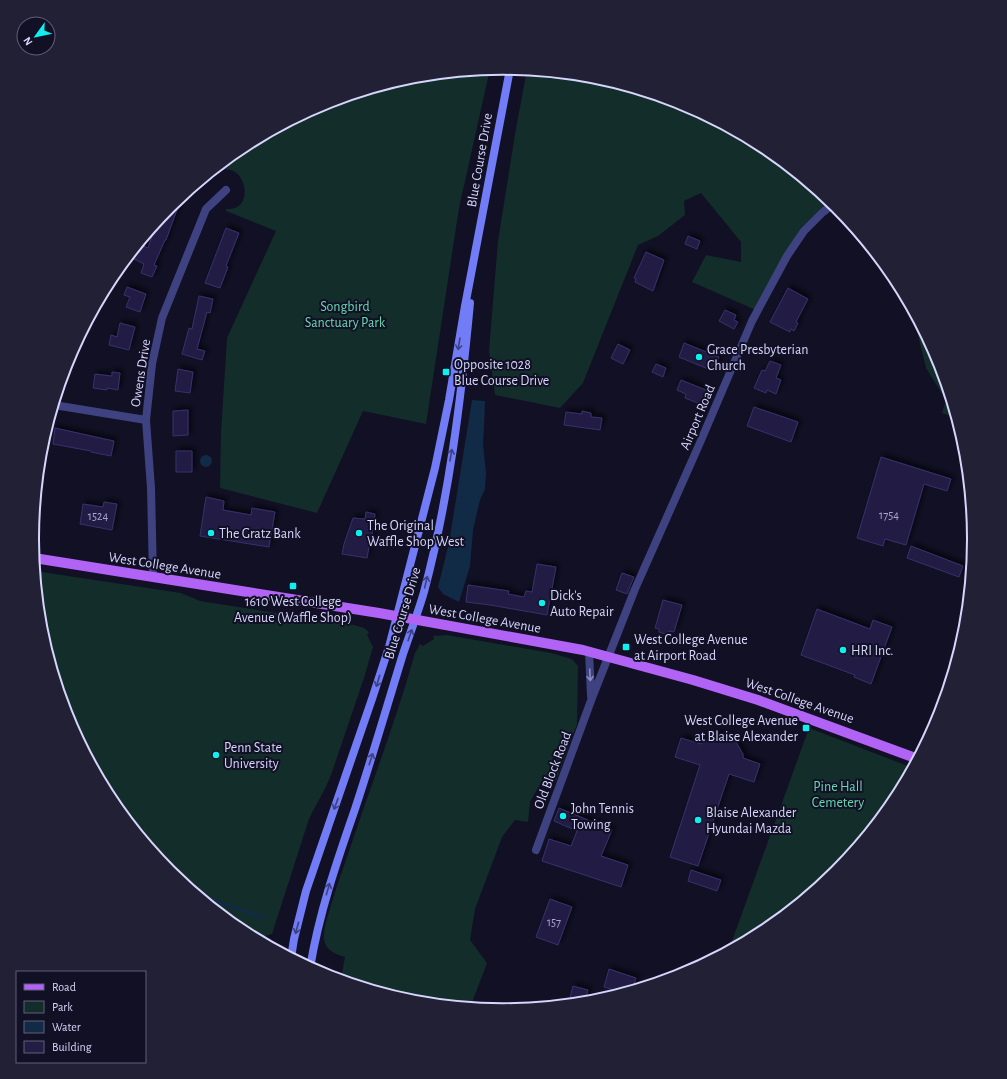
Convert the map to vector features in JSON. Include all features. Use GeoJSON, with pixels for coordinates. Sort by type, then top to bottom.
{"type":"FeatureCollection","features":[{"type":"Feature","properties":{"kind":"main road","name":"Blue Course Drive"},"geometry":{"type":"LineString","coordinates":[[292,953],[306,891],[372,699],[397,617],[435,468],[509,75]]}},
{"type":"Feature","properties":{"kind":"main road","name":"Blue Course Drive"},"geometry":{"type":"LineString","coordinates":[[311,962],[319,922],[331,879],[415,620],[439,529],[463,378],[475,256]]}},
{"type":"Feature","properties":{"kind":"main road","name":"West College Avenue"},"geometry":{"type":"LineString","coordinates":[[40,559],[415,620],[589,651],[758,700],[914,757]]}},
{"type":"Feature","properties":{"kind":"street","name":"Owens Drive"},"geometry":{"type":"LineString","coordinates":[[153,577],[151,488],[146,420],[152,364],[162,318],[206,209],[226,190]]}},
{"type":"Feature","properties":{"kind":"street","name":"Airport Road"},"geometry":{"type":"LineString","coordinates":[[609,656],[636,589],[752,322],[787,256],[804,231],[829,208]]}},
{"type":"Feature","properties":{"kind":"street"},"geometry":{"type":"LineString","coordinates":[[59,406],[146,420]]}},
{"type":"Feature","properties":{"kind":"street","name":"Old Block Road"},"geometry":{"type":"LineString","coordinates":[[589,651],[592,698]]}},
{"type":"Feature","properties":{"kind":"street","name":"Old Block Road"},"geometry":{"type":"LineString","coordinates":[[536,850],[609,656]]}},
{"type":"Feature","properties":{"kind":"green space","name":"Songbird Sanctuary Park"},"geometry":{"type":"Polygon","coordinates":[[[489,75],[459,208],[426,424],[363,411],[317,513],[220,488],[221,432],[227,338],[276,231],[226,211],[226,209],[236,208],[242,202],[245,194],[244,185],[240,177],[233,171],[224,169],[245,153],[271,137],[326,110],[354,100],[413,84],[443,79],[489,75]]]}},
{"type":"Feature","properties":{"kind":"green space"},"geometry":{"type":"Polygon","coordinates":[[[526,76],[564,79],[624,91],[681,110],[736,137],[762,153],[786,171],[810,190],[828,207],[813,220],[758,311],[692,282],[706,255],[741,262],[741,242],[701,193],[684,201],[685,215],[658,236],[638,245],[583,383],[560,408],[495,395],[489,351],[498,241],[526,76]]]}},
{"type":"Feature","properties":{"kind":"green space"},"geometry":{"type":"Polygon","coordinates":[[[917,328],[933,362],[943,390],[951,416],[942,413],[946,400],[926,368],[917,328]]]}},
{"type":"Feature","properties":{"kind":"green space","name":"Penn State University"},"geometry":{"type":"Polygon","coordinates":[[[40,572],[181,593],[200,601],[354,625],[364,628],[369,632],[367,635],[373,647],[331,775],[309,819],[272,934],[261,936],[245,926],[197,889],[154,846],[117,798],[87,745],[74,717],[64,689],[48,630],[40,572]]]}},
{"type":"Feature","properties":{"kind":"green space"},"geometry":{"type":"Polygon","coordinates":[[[447,635],[551,653],[572,659],[578,666],[577,724],[556,781],[543,779],[530,802],[528,822],[515,820],[502,837],[475,909],[470,940],[487,963],[472,1003],[413,995],[383,988],[342,975],[345,957],[328,949],[324,936],[324,930],[334,895],[390,732],[415,653],[420,644],[423,646],[434,639],[433,636],[447,635]]]}},
{"type":"Feature","properties":{"kind":"green space","name":"Pine Hall Cemetery"},"geometry":{"type":"Polygon","coordinates":[[[809,728],[909,766],[890,798],[872,822],[853,846],[832,868],[810,889],[786,908],[762,926],[731,945],[809,728]]]}},
{"type":"Feature","properties":{"kind":"water"},"geometry":{"type":"Polygon","coordinates":[[[472,400],[485,401],[483,444],[486,473],[485,489],[480,500],[473,530],[470,566],[459,602],[443,594],[438,587],[449,543],[472,400]]]}},
{"type":"Feature","properties":{"kind":"water"},"geometry":{"type":"Polygon","coordinates":[[[206,455],[210,457],[212,461],[210,465],[206,467],[202,465],[200,461],[202,457],[206,455]]]}},
{"type":"Feature","properties":{"kind":"building"},"geometry":{"type":"Polygon","coordinates":[[[177,209],[166,240],[154,265],[157,266],[152,277],[141,273],[144,264],[134,259],[144,246],[148,248],[153,235],[177,209]]]}},
{"type":"Feature","properties":{"kind":"building"},"geometry":{"type":"Polygon","coordinates":[[[226,228],[239,233],[226,266],[228,267],[220,288],[205,283],[226,228]]]}},
{"type":"Feature","properties":{"kind":"building"},"geometry":{"type":"Polygon","coordinates":[[[688,236],[700,241],[697,249],[685,244],[688,236]]]}},
{"type":"Feature","properties":{"kind":"building"},"geometry":{"type":"Polygon","coordinates":[[[646,252],[664,260],[653,291],[635,282],[636,279],[634,278],[646,252]]]}},
{"type":"Feature","properties":{"kind":"building"},"geometry":{"type":"Polygon","coordinates":[[[127,287],[146,294],[140,312],[126,307],[130,297],[124,295],[127,287]]]}},
{"type":"Feature","properties":{"kind":"building"},"geometry":{"type":"Polygon","coordinates":[[[788,288],[808,299],[796,322],[798,323],[794,331],[791,329],[790,332],[770,322],[788,288]]]}},
{"type":"Feature","properties":{"kind":"building"},"geometry":{"type":"Polygon","coordinates":[[[199,296],[213,299],[210,313],[207,312],[197,349],[205,351],[202,360],[182,354],[189,328],[192,329],[199,296]]]}},
{"type":"Feature","properties":{"kind":"building"},"geometry":{"type":"Polygon","coordinates":[[[725,310],[736,315],[734,320],[738,322],[734,329],[719,321],[725,310]]]}},
{"type":"Feature","properties":{"kind":"building"},"geometry":{"type":"Polygon","coordinates":[[[120,323],[135,327],[129,350],[109,345],[111,335],[117,337],[120,323]]]}},
{"type":"Feature","properties":{"kind":"building","name":"Grace Presbyterian Church"},"geometry":{"type":"Polygon","coordinates":[[[684,343],[719,357],[713,371],[679,357],[684,343]]]}},
{"type":"Feature","properties":{"kind":"building"},"geometry":{"type":"Polygon","coordinates":[[[618,344],[630,350],[623,364],[611,358],[618,344]]]}},
{"type":"Feature","properties":{"kind":"building"},"geometry":{"type":"Polygon","coordinates":[[[770,361],[781,365],[776,378],[781,380],[776,394],[767,390],[766,393],[754,388],[762,370],[765,371],[770,361]]]}},
{"type":"Feature","properties":{"kind":"building"},"geometry":{"type":"Polygon","coordinates":[[[656,364],[666,368],[663,377],[652,372],[656,364]]]}},
{"type":"Feature","properties":{"kind":"building"},"geometry":{"type":"Polygon","coordinates":[[[178,369],[193,372],[190,393],[175,391],[178,369]]]}},
{"type":"Feature","properties":{"kind":"building"},"geometry":{"type":"Polygon","coordinates":[[[112,372],[120,373],[118,390],[93,388],[95,374],[112,376],[112,372]]]}},
{"type":"Feature","properties":{"kind":"building"},"geometry":{"type":"Polygon","coordinates":[[[681,380],[706,390],[708,393],[703,405],[685,398],[686,394],[677,390],[681,380]]]}},
{"type":"Feature","properties":{"kind":"building"},"geometry":{"type":"Polygon","coordinates":[[[754,407],[798,422],[791,442],[747,426],[754,407]]]}},
{"type":"Feature","properties":{"kind":"building"},"geometry":{"type":"Polygon","coordinates":[[[188,410],[188,435],[173,436],[173,411],[188,410]]]}},
{"type":"Feature","properties":{"kind":"building"},"geometry":{"type":"Polygon","coordinates":[[[582,411],[591,413],[591,417],[602,418],[600,430],[564,425],[566,412],[582,414],[582,411]]]}},
{"type":"Feature","properties":{"kind":"building"},"geometry":{"type":"Polygon","coordinates":[[[55,428],[114,441],[111,456],[53,444],[55,428]]]}},
{"type":"Feature","properties":{"kind":"building"},"geometry":{"type":"Polygon","coordinates":[[[176,451],[192,451],[192,472],[176,472],[176,451]]]}},
{"type":"Feature","properties":{"kind":"building"},"geometry":{"type":"Polygon","coordinates":[[[881,457],[951,479],[947,491],[924,484],[906,545],[885,539],[883,546],[857,538],[881,457]]]}},
{"type":"Feature","properties":{"kind":"building"},"geometry":{"type":"Polygon","coordinates":[[[206,497],[224,501],[223,510],[251,515],[252,508],[275,512],[269,547],[200,536],[206,497]]]}},
{"type":"Feature","properties":{"kind":"building"},"geometry":{"type":"Polygon","coordinates":[[[104,502],[117,504],[112,530],[80,524],[83,504],[103,507],[104,502]]]}},
{"type":"Feature","properties":{"kind":"building","name":"The Original Waffle Shop West"},"geometry":{"type":"Polygon","coordinates":[[[366,512],[375,514],[367,558],[342,554],[353,518],[365,519],[366,512]]]}},
{"type":"Feature","properties":{"kind":"building"},"geometry":{"type":"Polygon","coordinates":[[[911,546],[963,566],[959,577],[907,558],[911,546]]]}},
{"type":"Feature","properties":{"kind":"building"},"geometry":{"type":"Polygon","coordinates":[[[537,564],[556,567],[547,615],[466,602],[468,585],[509,591],[508,594],[524,597],[526,591],[532,592],[537,564]]]}},
{"type":"Feature","properties":{"kind":"building"},"geometry":{"type":"Polygon","coordinates":[[[622,573],[634,577],[627,594],[616,590],[622,573]]]}},
{"type":"Feature","properties":{"kind":"building"},"geometry":{"type":"Polygon","coordinates":[[[663,600],[682,605],[674,632],[669,631],[668,635],[659,632],[659,629],[655,628],[663,600]]]}},
{"type":"Feature","properties":{"kind":"building","name":"HRI Inc."},"geometry":{"type":"Polygon","coordinates":[[[817,609],[870,629],[873,620],[892,627],[871,684],[854,677],[855,675],[801,655],[817,609]]]}},
{"type":"Feature","properties":{"kind":"building","name":"Blaise Alexander Hyundai Mazda"},"geometry":{"type":"Polygon","coordinates":[[[715,735],[729,737],[736,742],[743,754],[743,758],[760,764],[754,782],[729,774],[698,866],[670,857],[700,765],[675,757],[681,738],[701,744],[715,735]]]}},
{"type":"Feature","properties":{"kind":"building"},"geometry":{"type":"Polygon","coordinates":[[[559,808],[612,830],[601,856],[628,865],[621,887],[542,861],[549,839],[571,846],[577,831],[554,821],[559,808]]]}},
{"type":"Feature","properties":{"kind":"building"},"geometry":{"type":"Polygon","coordinates":[[[691,870],[721,880],[717,891],[688,881],[691,870]]]}},
{"type":"Feature","properties":{"kind":"building"},"geometry":{"type":"Polygon","coordinates":[[[550,899],[572,907],[558,945],[536,937],[550,899]]]}},
{"type":"Feature","properties":{"kind":"building"},"geometry":{"type":"Polygon","coordinates":[[[609,969],[636,978],[634,985],[624,988],[615,990],[604,987],[609,969]]]}},
{"type":"Feature","properties":{"kind":"building"},"geometry":{"type":"Polygon","coordinates":[[[573,986],[588,990],[586,996],[570,999],[573,986]]]}},
{"type":"Feature","properties":{"kind":"waterway"},"geometry":{"type":"LineString","coordinates":[[209,899],[264,918]]}},
{"type":"Feature","properties":{"kind":"place","name":"Grace Presbyterian Church"},"geometry":{"type":"Point","coordinates":[699,357]}},
{"type":"Feature","properties":{"kind":"place","name":"Opposite 1028 Blue Course Drive"},"geometry":{"type":"Point","coordinates":[446,372]}},
{"type":"Feature","properties":{"kind":"place","name":"The Gratz Bank"},"geometry":{"type":"Point","coordinates":[211,533]}},
{"type":"Feature","properties":{"kind":"place","name":"The Original Waffle Shop West"},"geometry":{"type":"Point","coordinates":[359,533]}},
{"type":"Feature","properties":{"kind":"place","name":"1610 West College Avenue (Waffle Shop)"},"geometry":{"type":"Point","coordinates":[293,586]}},
{"type":"Feature","properties":{"kind":"place","name":"Dick's Auto Repair"},"geometry":{"type":"Point","coordinates":[542,603]}},
{"type":"Feature","properties":{"kind":"place","name":"West College Avenue at Airport Road"},"geometry":{"type":"Point","coordinates":[626,647]}},
{"type":"Feature","properties":{"kind":"place","name":"HRI Inc."},"geometry":{"type":"Point","coordinates":[843,650]}},
{"type":"Feature","properties":{"kind":"place","name":"West College Avenue at Blaise Alexander"},"geometry":{"type":"Point","coordinates":[806,728]}},
{"type":"Feature","properties":{"kind":"place","name":"Penn State University"},"geometry":{"type":"Point","coordinates":[216,755]}},
{"type":"Feature","properties":{"kind":"place","name":"John Tennis Towing"},"geometry":{"type":"Point","coordinates":[563,816]}},
{"type":"Feature","properties":{"kind":"place","name":"Blaise Alexander Hyundai Mazda"},"geometry":{"type":"Point","coordinates":[698,820]}}]}
